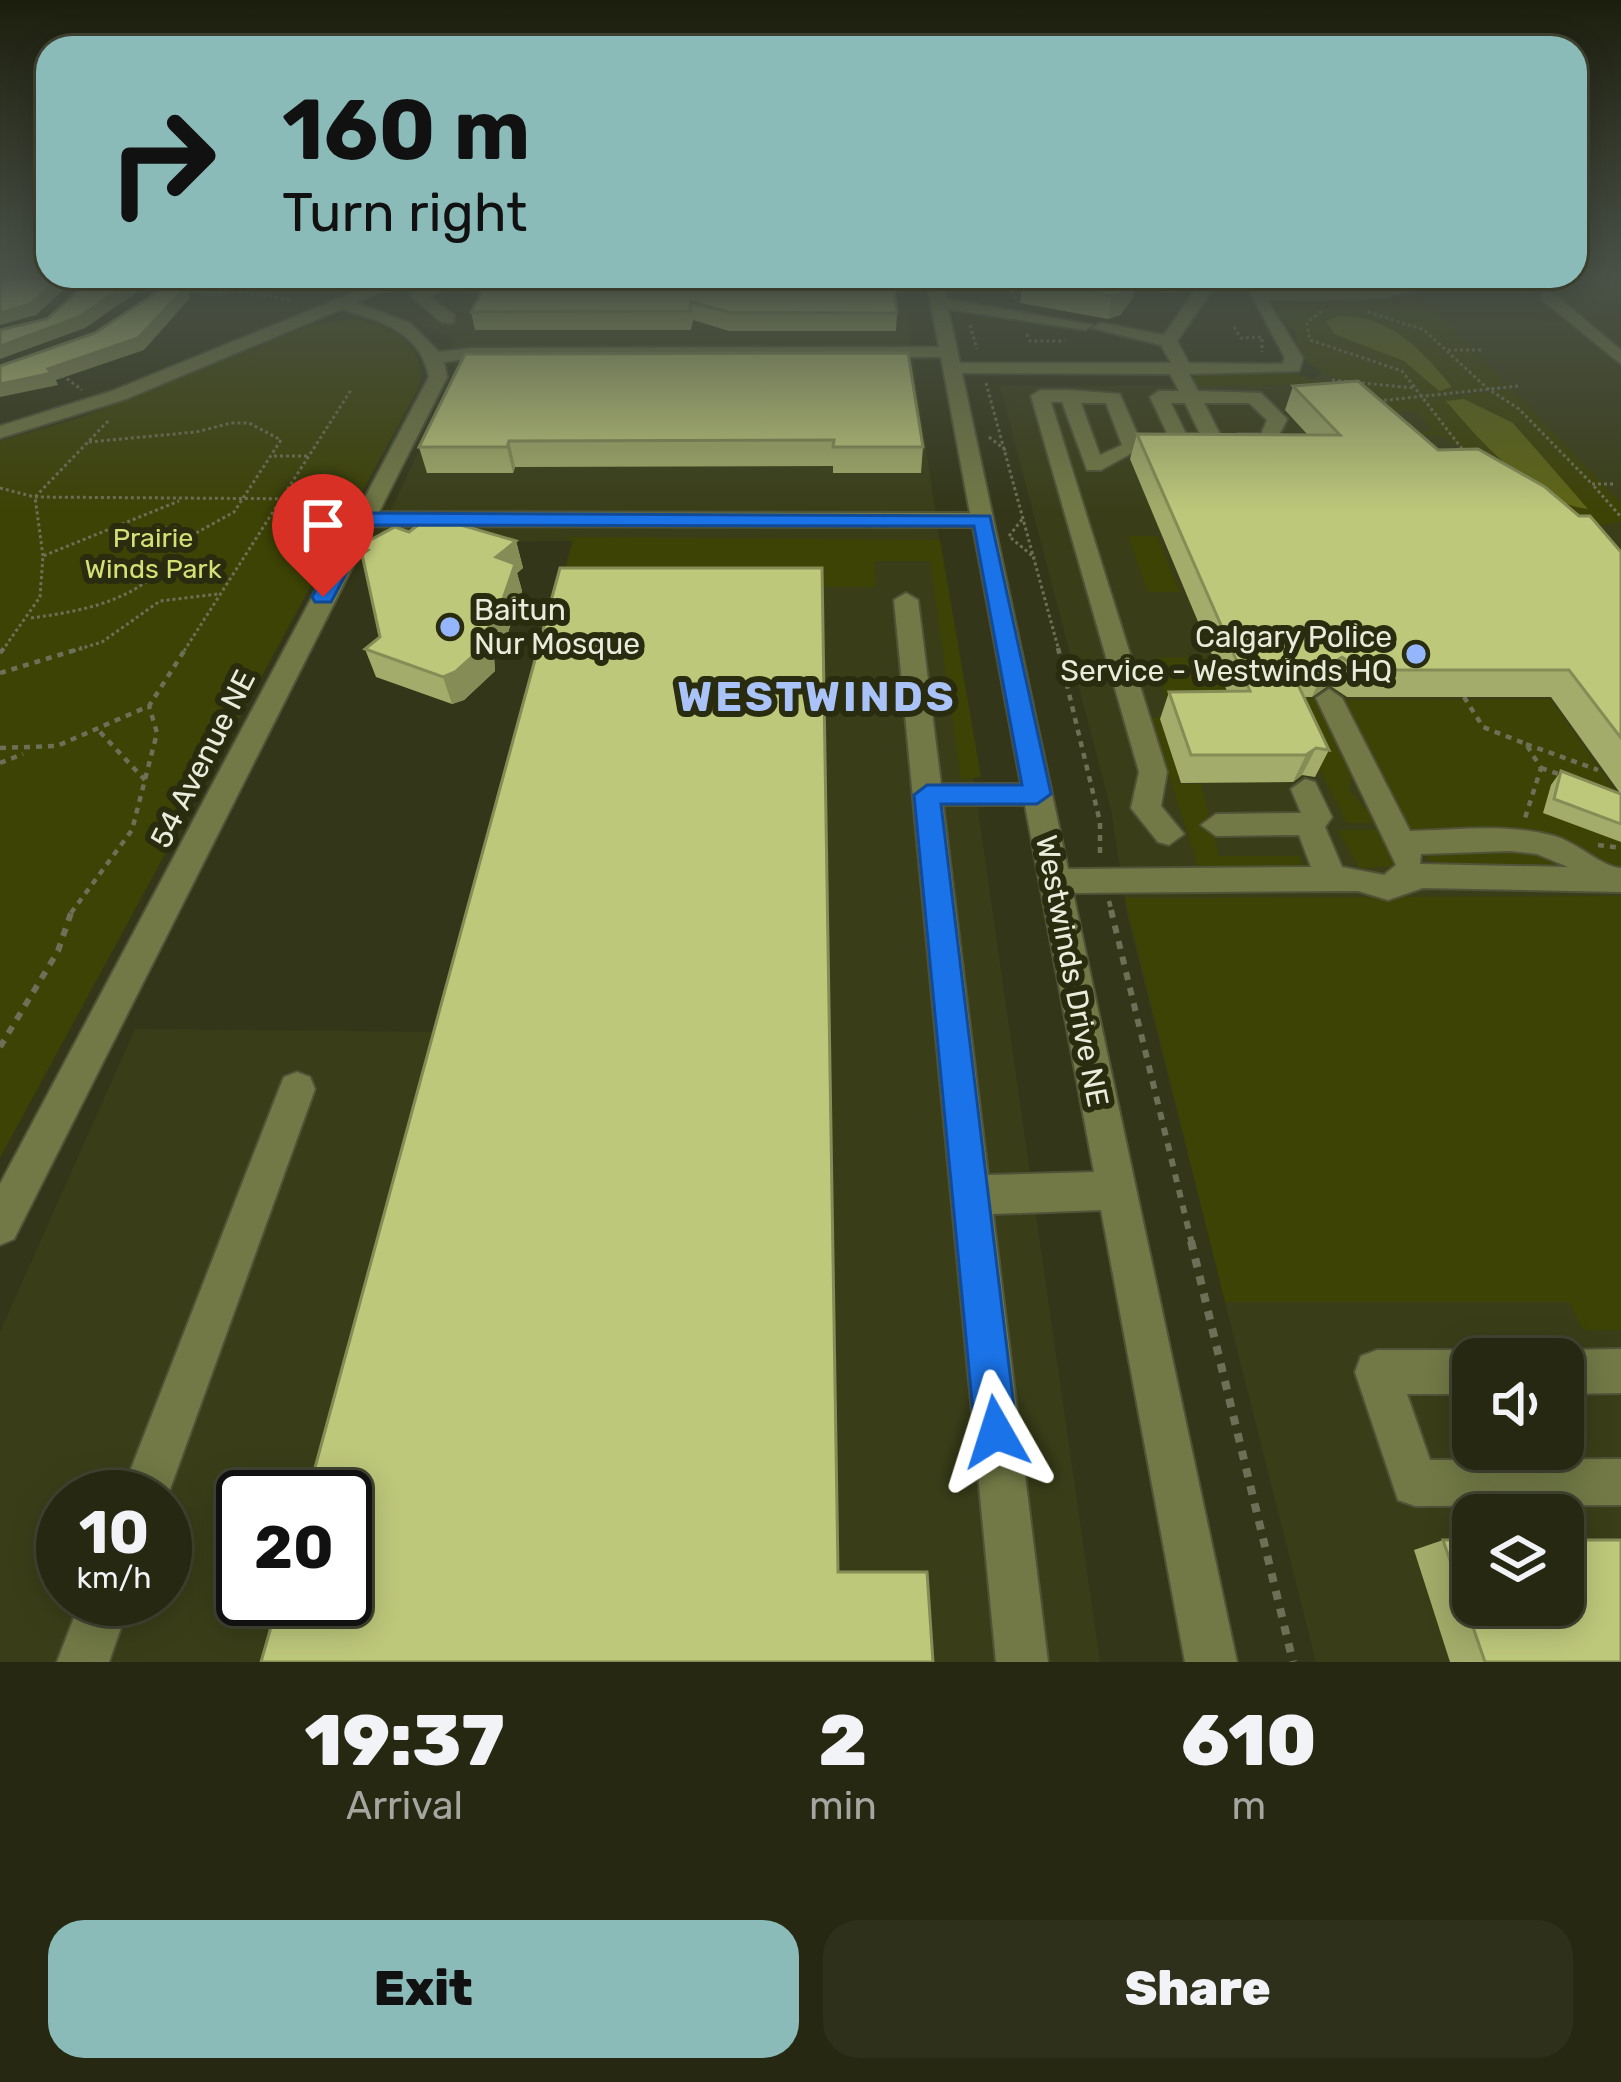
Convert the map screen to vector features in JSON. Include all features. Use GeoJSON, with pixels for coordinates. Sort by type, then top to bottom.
{"type":"FeatureCollection","features":[{"type":"Feature","properties":{"kind":"street"},"geometry":{"type":"LineString","coordinates":[[0,432],[119,395],[213,357]]}},
{"type":"Feature","properties":{"kind":"street"},"geometry":{"type":"LineString","coordinates":[[437,358],[445,357]]}},
{"type":"Feature","properties":{"kind":"street"},"geometry":{"type":"LineString","coordinates":[[695,357],[1180,369],[1293,367],[1293,357]]}},
{"type":"Feature","properties":{"kind":"street","name":"Westwinds Drive NE"},"geometry":{"type":"LineString","coordinates":[[959,357],[983,520],[1211,1662]]}},
{"type":"Feature","properties":{"kind":"street"},"geometry":{"type":"LineString","coordinates":[[1175,357],[1213,440]]}},
{"type":"Feature","properties":{"kind":"street","name":"54 Avenue NE"},"geometry":{"type":"LineString","coordinates":[[0,1225],[438,377],[437,358]]}},
{"type":"Feature","properties":{"kind":"street"},"geometry":{"type":"LineString","coordinates":[[1061,466],[1094,466],[1133,447],[1113,398],[1040,396],[1154,785],[1146,808],[1169,834],[1183,880]]}},
{"type":"Feature","properties":{"kind":"street"},"geometry":{"type":"LineString","coordinates":[[1069,396],[1094,466]]}},
{"type":"Feature","properties":{"kind":"street"},"geometry":{"type":"LineString","coordinates":[[1159,397],[1254,397],[1276,419],[1269,440],[1213,440],[1179,440],[1159,397]]}},
{"type":"Feature","properties":{"kind":"street"},"geometry":{"type":"LineString","coordinates":[[365,519],[983,520]]}},
{"type":"Feature","properties":{"kind":"street"},"geometry":{"type":"LineString","coordinates":[[906,600],[1022,1662]]}},
{"type":"Feature","properties":{"kind":"street"},"geometry":{"type":"LineString","coordinates":[[1329,698],[1417,879]]}},
{"type":"Feature","properties":{"kind":"street"},"geometry":{"type":"LineString","coordinates":[[1216,825],[1309,824],[1317,817],[1305,789]]}},
{"type":"Feature","properties":{"kind":"street"},"geometry":{"type":"LineString","coordinates":[[927,795],[1037,794]]}},
{"type":"Feature","properties":{"kind":"street"},"geometry":{"type":"LineString","coordinates":[[1309,824],[1345,879]]}},
{"type":"Feature","properties":{"kind":"street"},"geometry":{"type":"LineString","coordinates":[[1401,843],[1548,843],[1580,855],[1611,880]]}},
{"type":"Feature","properties":{"kind":"street"},"geometry":{"type":"LineString","coordinates":[[1053,881],[1345,879],[1388,888],[1417,879],[1611,880]]}},
{"type":"Feature","properties":{"kind":"street"},"geometry":{"type":"LineString","coordinates":[[154,1470],[297,1089]]}},
{"type":"Feature","properties":{"kind":"street"},"geometry":{"type":"LineString","coordinates":[[970,1196],[1115,1190]]}},
{"type":"Feature","properties":{"kind":"street"},"geometry":{"type":"LineString","coordinates":[[1584,1372],[1621,1371]]}},
{"type":"Feature","properties":{"kind":"street"},"geometry":{"type":"LineString","coordinates":[[1452,1372],[1378,1372],[1415,1483],[1621,1482]]}},
{"type":"Feature","properties":{"kind":"street"},"geometry":{"type":"LineString","coordinates":[[82,1662],[96,1626]]}},
{"type":"Feature","properties":{"kind":"path"},"geometry":{"type":"LineString","coordinates":[[1360,357],[1392,367],[1471,458]]}},
{"type":"Feature","properties":{"kind":"path"},"geometry":{"type":"LineString","coordinates":[[1455,357],[1487,388],[1519,409],[1621,517]]}},
{"type":"Feature","properties":{"kind":"path"},"geometry":{"type":"LineString","coordinates":[[961,362],[995,416],[1008,452],[1083,739],[1100,822],[1104,881],[1293,1662]]}},
{"type":"Feature","properties":{"kind":"path"},"geometry":{"type":"LineString","coordinates":[[56,371],[88,395]]}},
{"type":"Feature","properties":{"kind":"path"},"geometry":{"type":"LineString","coordinates":[[1332,380],[1354,378],[1414,388]]}},
{"type":"Feature","properties":{"kind":"path"},"geometry":{"type":"LineString","coordinates":[[1360,401],[1423,400],[1518,386]]}},
{"type":"Feature","properties":{"kind":"path"},"geometry":{"type":"LineString","coordinates":[[0,763],[100,732],[149,706],[351,390]]}},
{"type":"Feature","properties":{"kind":"path"},"geometry":{"type":"LineString","coordinates":[[35,497],[110,418],[108,409]]}},
{"type":"Feature","properties":{"kind":"path"},"geometry":{"type":"LineString","coordinates":[[995,416],[988,436],[1008,452]]}},
{"type":"Feature","properties":{"kind":"path"},"geometry":{"type":"LineString","coordinates":[[31,618],[80,611],[131,592],[162,572],[178,543],[221,523],[245,498],[281,440],[249,423],[89,442]]}},
{"type":"Feature","properties":{"kind":"path"},"geometry":{"type":"LineString","coordinates":[[274,456],[308,456]]}},
{"type":"Feature","properties":{"kind":"path"},"geometry":{"type":"LineString","coordinates":[[1592,484],[1613,484]]}},
{"type":"Feature","properties":{"kind":"path"},"geometry":{"type":"LineString","coordinates":[[0,488],[35,497],[281,497]]}},
{"type":"Feature","properties":{"kind":"path"},"geometry":{"type":"LineString","coordinates":[[0,652],[31,618],[47,573],[35,497]]}},
{"type":"Feature","properties":{"kind":"path"},"geometry":{"type":"LineString","coordinates":[[43,556],[184,499]]}},
{"type":"Feature","properties":{"kind":"path"},"geometry":{"type":"LineString","coordinates":[[1025,514],[1009,536],[1037,560]]}},
{"type":"Feature","properties":{"kind":"path"},"geometry":{"type":"LineString","coordinates":[[165,527],[178,543]]}},
{"type":"Feature","properties":{"kind":"path"},"geometry":{"type":"LineString","coordinates":[[0,674],[124,631],[160,601],[218,594]]}},
{"type":"Feature","properties":{"kind":"path"},"geometry":{"type":"LineString","coordinates":[[1464,697],[1483,728],[1598,770]]}},
{"type":"Feature","properties":{"kind":"path"},"geometry":{"type":"LineString","coordinates":[[0,1047],[58,951],[74,904],[132,830],[157,733],[149,706]]}},
{"type":"Feature","properties":{"kind":"path"},"geometry":{"type":"LineString","coordinates":[[100,732],[114,753],[147,781]]}},
{"type":"Feature","properties":{"kind":"path"},"geometry":{"type":"LineString","coordinates":[[1526,744],[1541,768],[1578,782]]}},
{"type":"Feature","properties":{"kind":"path"},"geometry":{"type":"LineString","coordinates":[[0,748],[27,753]]}},
{"type":"Feature","properties":{"kind":"path"},"geometry":{"type":"LineString","coordinates":[[1522,826],[1541,768]]}},
{"type":"Feature","properties":{"kind":"shaded area"},"geometry":{"type":"Polygon","coordinates":[[[453,357],[913,357],[1100,1662],[0,1662],[0,1332],[135,1029],[440,1032],[572,541],[375,543],[456,373],[453,357]]]}},
{"type":"Feature","properties":{"kind":"shaded area"},"geometry":{"type":"Polygon","coordinates":[[[1319,357],[1621,357],[1621,1662],[1316,1662],[1127,914],[1111,810],[1000,386],[1307,386],[1326,368],[1319,357]]]}},
{"type":"Feature","properties":{"kind":"shaded area"},"geometry":{"type":"Polygon","coordinates":[[[1392,357],[1425,357],[1452,387],[1439,391],[1392,357]]]}},
{"type":"Feature","properties":{"kind":"shaded area"},"geometry":{"type":"Polygon","coordinates":[[[1464,399],[1513,423],[1588,509],[1548,495],[1510,467],[1446,401],[1464,399]]]}},
{"type":"Feature","properties":{"kind":"green space","name":"Prairie Winds Park"},"geometry":{"type":"Polygon","coordinates":[[[233,357],[417,357],[420,372],[419,387],[0,1158],[0,441],[82,417],[233,357]]]}},
{"type":"Feature","properties":{"kind":"green space"},"geometry":{"type":"Polygon","coordinates":[[[1305,357],[1480,357],[1508,385],[1390,402],[1374,399],[1305,357]]]}},
{"type":"Feature","properties":{"kind":"green space"},"geometry":{"type":"Polygon","coordinates":[[[1293,373],[1332,385],[1194,386],[1193,377],[1293,373]]]}},
{"type":"Feature","properties":{"kind":"green space"},"geometry":{"type":"Polygon","coordinates":[[[1511,388],[1621,503],[1621,522],[1589,527],[1451,441],[1437,435],[1397,436],[1394,432],[1432,431],[1417,412],[1378,412],[1370,402],[1421,401],[1511,388]]]}},
{"type":"Feature","properties":{"kind":"green space"},"geometry":{"type":"Polygon","coordinates":[[[1128,536],[1157,536],[1180,592],[1148,592],[1128,536]]]}},
{"type":"Feature","properties":{"kind":"green space"},"geometry":{"type":"Polygon","coordinates":[[[564,537],[940,540],[981,777],[961,780],[930,561],[874,561],[876,587],[561,587],[573,540],[564,537]]]}},
{"type":"Feature","properties":{"kind":"green space"},"geometry":{"type":"Polygon","coordinates":[[[1212,657],[1229,699],[1259,698],[1267,718],[1160,718],[1181,784],[1201,784],[1219,856],[1300,856],[1303,867],[1198,867],[1151,718],[1173,716],[1162,685],[1138,672],[1158,658],[1212,657]]]}},
{"type":"Feature","properties":{"kind":"green space"},"geometry":{"type":"Polygon","coordinates":[[[1317,698],[1353,771],[1348,789],[1379,823],[1347,823],[1284,699],[1317,698]]]}},
{"type":"Feature","properties":{"kind":"green space"},"geometry":{"type":"Polygon","coordinates":[[[1550,699],[1621,799],[1621,867],[1604,867],[1534,837],[1527,829],[1418,836],[1409,830],[1342,700],[1550,699]]]}},
{"type":"Feature","properties":{"kind":"green space"},"geometry":{"type":"Polygon","coordinates":[[[1338,830],[1382,830],[1396,866],[1359,868],[1338,830]]]}},
{"type":"Feature","properties":{"kind":"green space"},"geometry":{"type":"Polygon","coordinates":[[[1428,850],[1555,850],[1583,868],[1447,868],[1427,859],[1428,850]]]}},
{"type":"Feature","properties":{"kind":"green space"},"geometry":{"type":"Polygon","coordinates":[[[1621,896],[1621,1330],[1583,1330],[1569,1302],[1225,1302],[1125,898],[1621,896]]]}},
{"type":"Feature","properties":{"kind":"building"},"geometry":{"type":"Polygon","coordinates":[[[27,357],[84,357],[48,369],[52,373],[0,384],[0,366],[27,357]]]}},
{"type":"Feature","properties":{"kind":"building"},"geometry":{"type":"Polygon","coordinates":[[[464,357],[909,357],[923,447],[833,447],[834,440],[509,441],[507,447],[419,447],[464,357]]]}},
{"type":"Feature","properties":{"kind":"building","name":"Calgary Police Service - Westwinds HQ"},"geometry":{"type":"Polygon","coordinates":[[[1358,381],[1438,450],[1478,449],[1545,487],[1579,516],[1590,516],[1621,552],[1621,738],[1569,670],[1360,670],[1342,657],[1324,670],[1291,670],[1329,750],[1316,748],[1306,755],[1191,755],[1169,692],[1250,691],[1137,434],[1340,435],[1293,386],[1358,381]]]}},
{"type":"Feature","properties":{"kind":"building","name":"Baitun Nur Mosque"},"geometry":{"type":"Polygon","coordinates":[[[430,516],[516,541],[496,557],[515,564],[495,622],[486,630],[487,643],[443,677],[365,649],[380,637],[362,554],[368,550],[359,546],[395,527],[409,532],[430,516]]]}},
{"type":"Feature","properties":{"kind":"building"},"geometry":{"type":"Polygon","coordinates":[[[560,568],[822,568],[838,1572],[927,1572],[933,1662],[261,1662],[271,1626],[372,1626],[372,1470],[314,1470],[560,568]]]}},
{"type":"Feature","properties":{"kind":"building"},"geometry":{"type":"Polygon","coordinates":[[[1561,771],[1621,794],[1621,824],[1554,799],[1561,771]]]}},
{"type":"Feature","properties":{"kind":"building"},"geometry":{"type":"Polygon","coordinates":[[[1443,1540],[1452,1540],[1452,1566],[1443,1540]]]}},
{"type":"Feature","properties":{"kind":"building"},"geometry":{"type":"Polygon","coordinates":[[[1584,1540],[1621,1540],[1621,1662],[1485,1662],[1473,1626],[1584,1626],[1584,1540]]]}},
{"type":"Feature","properties":{"kind":"place","name":"Baitun Nur Mosque"},"geometry":{"type":"Point","coordinates":[450,627]}},
{"type":"Feature","properties":{"kind":"place","name":"Calgary Police Service - Westwinds HQ"},"geometry":{"type":"Point","coordinates":[1416,654]}},
{"type":"Feature","properties":{"kind":"district","name":"WESTWINDS"},"geometry":{"type":"Point","coordinates":[817,696]}},
{"type":"Feature","properties":{"kind":"route"},"geometry":{"type":"LineString","coordinates":[[323,597],[365,519],[983,520],[1037,794],[927,795],[996,1432]]}}]}
